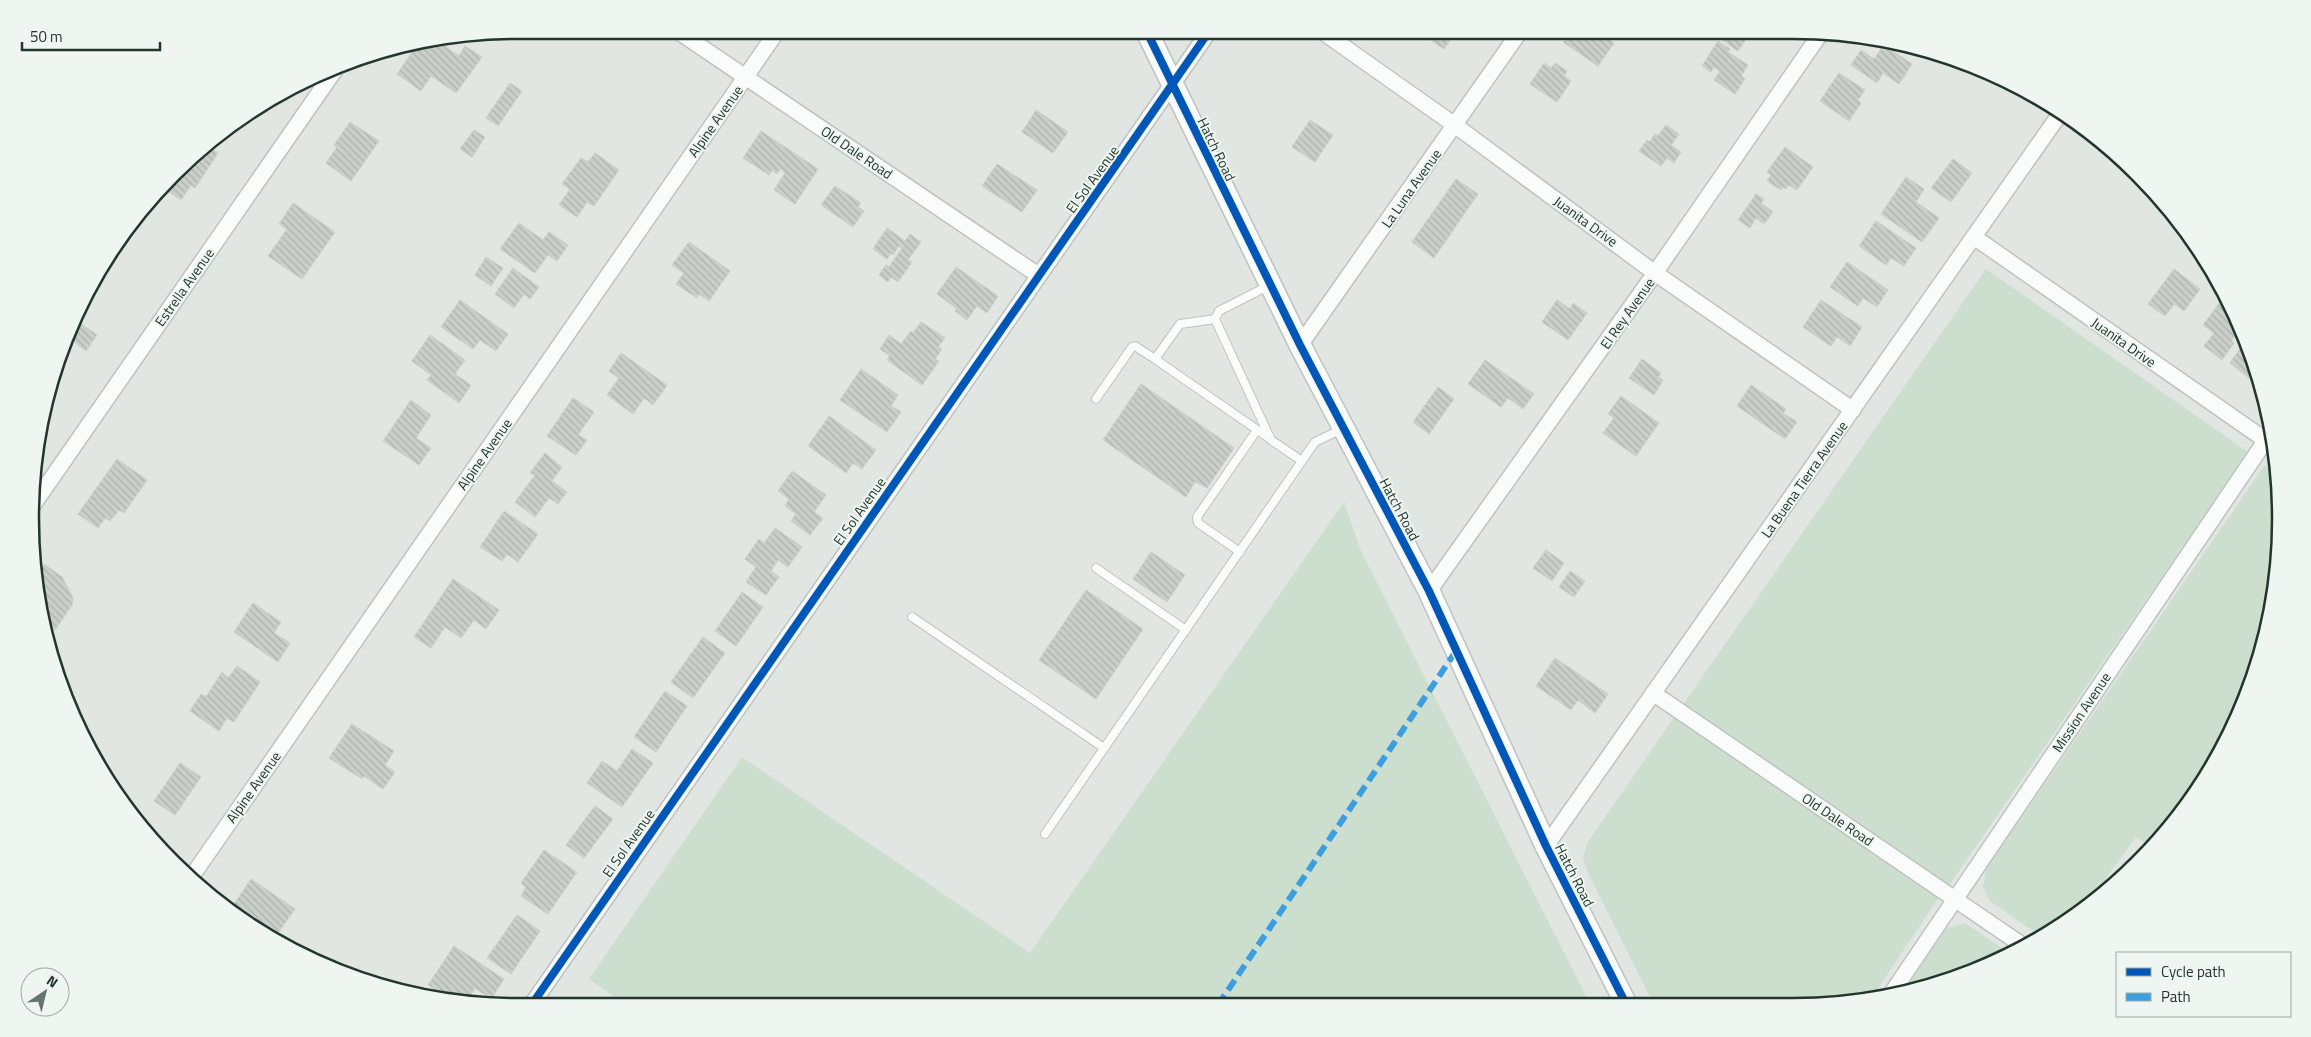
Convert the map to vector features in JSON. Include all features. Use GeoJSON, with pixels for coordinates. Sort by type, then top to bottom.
{"type":"FeatureCollection","features":[{"type":"Feature","properties":{"kind":"street","name":"Old Dale Road"},"geometry":{"type":"LineString","coordinates":[[690,39],[1038,275]]}},
{"type":"Feature","properties":{"kind":"street","name":"Alpine Avenue"},"geometry":{"type":"LineString","coordinates":[[195,872],[772,39]]}},
{"type":"Feature","properties":{"kind":"street","name":"Hatch Road"},"geometry":{"type":"LineString","coordinates":[[1150,39],[1300,345],[1430,592],[1546,846],[1623,998]]}},
{"type":"Feature","properties":{"kind":"street","name":"El Sol Avenue"},"geometry":{"type":"LineString","coordinates":[[536,998],[1038,275],[1130,148],[1204,39]]}},
{"type":"Feature","properties":{"kind":"street","name":"Juanita Drive"},"geometry":{"type":"LineString","coordinates":[[1333,39],[1456,126],[1655,273],[1853,410]]}},
{"type":"Feature","properties":{"kind":"street","name":"La Luna Avenue"},"geometry":{"type":"LineString","coordinates":[[1300,345],[1456,126],[1515,39]]}},
{"type":"Feature","properties":{"kind":"street","name":"El Rey Avenue"},"geometry":{"type":"LineString","coordinates":[[1430,592],[1817,40]]}},
{"type":"Feature","properties":{"kind":"street","name":"Estrella Avenue"},"geometry":{"type":"LineString","coordinates":[[40,495],[331,77]]}},
{"type":"Feature","properties":{"kind":"street","name":"La Buena Tierra Avenue"},"geometry":{"type":"LineString","coordinates":[[1546,846],[2057,119]]}},
{"type":"Feature","properties":{"kind":"street","name":"Juanita Drive"},"geometry":{"type":"LineString","coordinates":[[1974,237],[2265,435]]}},
{"type":"Feature","properties":{"kind":"street","name":"Mission Avenue"},"geometry":{"type":"LineString","coordinates":[[1895,987],[2266,446]]}},
{"type":"Feature","properties":{"kind":"street","name":"Old Dale Road"},"geometry":{"type":"LineString","coordinates":[[1653,693],[2018,942]]}},
{"type":"Feature","properties":{"kind":"lane"},"geometry":{"type":"LineString","coordinates":[[1215,319],[1219,311],[1270,285]]}},
{"type":"Feature","properties":{"kind":"lane"},"geometry":{"type":"LineString","coordinates":[[1155,359],[1180,324],[1215,319]]}},
{"type":"Feature","properties":{"kind":"lane"},"geometry":{"type":"LineString","coordinates":[[1215,319],[1271,440]]}},
{"type":"Feature","properties":{"kind":"lane"},"geometry":{"type":"LineString","coordinates":[[1096,399],[1132,347],[1135,346],[1302,461]]}},
{"type":"Feature","properties":{"kind":"lane"},"geometry":{"type":"LineString","coordinates":[[1045,834],[1315,442],[1344,428]]}},
{"type":"Feature","properties":{"kind":"lane"},"geometry":{"type":"LineString","coordinates":[[1240,552],[1198,523],[1197,516],[1257,430]]}},
{"type":"Feature","properties":{"kind":"lane"},"geometry":{"type":"LineString","coordinates":[[1096,568],[1186,630]]}},
{"type":"Feature","properties":{"kind":"lane"},"geometry":{"type":"LineString","coordinates":[[912,617],[1104,748]]}},
{"type":"Feature","properties":{"kind":"green space"},"geometry":{"type":"Polygon","coordinates":[[[1986,269],[2248,452],[1948,887],[1682,706],[1986,269]]]}},
{"type":"Feature","properties":{"kind":"green space"},"geometry":{"type":"Polygon","coordinates":[[[2265,465],[2269,468],[2272,518],[2271,550],[2263,612],[2256,643],[2247,673],[2223,731],[2208,758],[2173,811],[2146,843],[2136,837],[2100,887],[2085,899],[2035,932],[1990,901],[1983,887],[1986,869],[2265,465]]]}},
{"type":"Feature","properties":{"kind":"green space"},"geometry":{"type":"Polygon","coordinates":[[[1344,502],[1361,551],[1587,998],[616,998],[589,979],[742,757],[1030,953],[1344,502]]]}},
{"type":"Feature","properties":{"kind":"green space"},"geometry":{"type":"Polygon","coordinates":[[[1675,716],[1939,897],[1877,991],[1824,997],[1650,998],[1588,873],[1583,858],[1587,843],[1675,716]]]}},
{"type":"Feature","properties":{"kind":"green space"},"geometry":{"type":"Polygon","coordinates":[[[1965,923],[2004,950],[1947,973],[1908,984],[1946,929],[1965,923]]]}},
{"type":"Feature","properties":{"kind":"building"},"geometry":{"type":"Polygon","coordinates":[[[1429,39],[1451,39],[1444,49],[1429,39]]]}},
{"type":"Feature","properties":{"kind":"building"},"geometry":{"type":"Polygon","coordinates":[[[1565,39],[1608,39],[1614,43],[1598,66],[1563,42],[1565,39]]]}},
{"type":"Feature","properties":{"kind":"building"},"geometry":{"type":"Polygon","coordinates":[[[1721,39],[1746,39],[1738,51],[1721,39]]]}},
{"type":"Feature","properties":{"kind":"building"},"geometry":{"type":"Polygon","coordinates":[[[1718,41],[1730,49],[1728,52],[1748,65],[1741,76],[1745,79],[1735,94],[1714,80],[1720,71],[1714,67],[1711,72],[1702,66],[1718,41]]]}},
{"type":"Feature","properties":{"kind":"building"},"geometry":{"type":"Polygon","coordinates":[[[443,45],[459,56],[465,46],[482,57],[456,93],[431,76],[421,91],[397,74],[413,51],[424,50],[426,48],[443,45]]]}},
{"type":"Feature","properties":{"kind":"building"},"geometry":{"type":"Polygon","coordinates":[[[1882,47],[1890,49],[1912,64],[1899,84],[1883,73],[1877,83],[1851,65],[1861,50],[1874,59],[1882,47]]]}},
{"type":"Feature","properties":{"kind":"building"},"geometry":{"type":"Polygon","coordinates":[[[1544,63],[1551,68],[1555,63],[1567,71],[1564,76],[1571,81],[1557,102],[1530,84],[1544,63]]]}},
{"type":"Feature","properties":{"kind":"building"},"geometry":{"type":"Polygon","coordinates":[[[1839,73],[1865,90],[1858,100],[1861,103],[1849,121],[1820,101],[1839,73]]]}},
{"type":"Feature","properties":{"kind":"building"},"geometry":{"type":"Polygon","coordinates":[[[510,83],[522,91],[498,126],[486,118],[510,83]]]}},
{"type":"Feature","properties":{"kind":"building"},"geometry":{"type":"Polygon","coordinates":[[[1036,110],[1068,132],[1053,153],[1022,132],[1036,110]]]}},
{"type":"Feature","properties":{"kind":"building"},"geometry":{"type":"Polygon","coordinates":[[[1310,120],[1333,135],[1315,162],[1292,147],[1310,120]]]}},
{"type":"Feature","properties":{"kind":"building"},"geometry":{"type":"Polygon","coordinates":[[[350,122],[379,141],[351,181],[326,163],[337,147],[334,145],[350,122]]]}},
{"type":"Feature","properties":{"kind":"building"},"geometry":{"type":"Polygon","coordinates":[[[1666,125],[1679,134],[1671,145],[1681,152],[1674,163],[1667,158],[1661,166],[1639,151],[1647,140],[1650,142],[1655,134],[1658,136],[1666,125]]]}},
{"type":"Feature","properties":{"kind":"building"},"geometry":{"type":"Polygon","coordinates":[[[474,130],[485,137],[472,157],[460,149],[474,130]]]}},
{"type":"Feature","properties":{"kind":"building"},"geometry":{"type":"Polygon","coordinates":[[[761,131],[818,169],[795,204],[774,190],[785,173],[780,169],[777,174],[772,170],[769,175],[743,158],[761,131]]]}},
{"type":"Feature","properties":{"kind":"building"},"geometry":{"type":"Polygon","coordinates":[[[1785,147],[1813,167],[1797,190],[1789,185],[1786,189],[1783,187],[1781,190],[1767,181],[1771,175],[1767,172],[1785,147]]]}},
{"type":"Feature","properties":{"kind":"building"},"geometry":{"type":"Polygon","coordinates":[[[213,149],[218,153],[195,188],[191,185],[181,200],[168,191],[213,149]]]}},
{"type":"Feature","properties":{"kind":"building"},"geometry":{"type":"Polygon","coordinates":[[[595,153],[619,170],[594,206],[587,202],[577,217],[559,205],[570,189],[562,184],[581,158],[588,162],[595,153]]]}},
{"type":"Feature","properties":{"kind":"building"},"geometry":{"type":"Polygon","coordinates":[[[1953,159],[1972,173],[1951,202],[1931,188],[1953,159]]]}},
{"type":"Feature","properties":{"kind":"building"},"geometry":{"type":"Polygon","coordinates":[[[997,164],[1037,190],[1022,212],[982,186],[997,164]]]}},
{"type":"Feature","properties":{"kind":"building"},"geometry":{"type":"Polygon","coordinates":[[[1906,177],[1924,189],[1916,202],[1939,218],[1922,242],[1881,214],[1906,177]]]}},
{"type":"Feature","properties":{"kind":"building"},"geometry":{"type":"Polygon","coordinates":[[[1456,179],[1478,194],[1434,258],[1412,242],[1456,179]]]}},
{"type":"Feature","properties":{"kind":"building"},"geometry":{"type":"Polygon","coordinates":[[[835,186],[861,203],[858,207],[864,211],[853,227],[821,205],[835,186]]]}},
{"type":"Feature","properties":{"kind":"building"},"geometry":{"type":"Polygon","coordinates":[[[1756,194],[1764,199],[1761,203],[1773,212],[1764,224],[1756,218],[1750,228],[1738,220],[1756,194]]]}},
{"type":"Feature","properties":{"kind":"building"},"geometry":{"type":"Polygon","coordinates":[[[293,203],[335,232],[302,279],[268,256],[287,229],[279,224],[293,203]]]}},
{"type":"Feature","properties":{"kind":"building"},"geometry":{"type":"Polygon","coordinates":[[[1876,221],[1916,248],[1904,266],[1891,258],[1886,265],[1859,246],[1876,221]]]}},
{"type":"Feature","properties":{"kind":"building"},"geometry":{"type":"Polygon","coordinates":[[[519,223],[543,240],[549,232],[568,245],[557,261],[548,255],[535,273],[500,249],[519,223]]]}},
{"type":"Feature","properties":{"kind":"building"},"geometry":{"type":"Polygon","coordinates":[[[887,228],[905,241],[910,234],[921,242],[908,260],[912,262],[898,282],[891,277],[888,282],[879,275],[886,265],[889,267],[902,248],[899,246],[893,255],[891,253],[887,259],[873,249],[887,228]]]}},
{"type":"Feature","properties":{"kind":"building"},"geometry":{"type":"Polygon","coordinates":[[[689,242],[730,271],[709,301],[699,294],[697,298],[676,284],[684,273],[672,265],[689,242]]]}},
{"type":"Feature","properties":{"kind":"building"},"geometry":{"type":"Polygon","coordinates":[[[486,257],[503,268],[491,286],[475,275],[486,257]]]}},
{"type":"Feature","properties":{"kind":"building"},"geometry":{"type":"Polygon","coordinates":[[[1847,262],[1888,290],[1877,307],[1863,298],[1858,306],[1830,287],[1847,262]]]}},
{"type":"Feature","properties":{"kind":"building"},"geometry":{"type":"Polygon","coordinates":[[[956,267],[998,296],[987,313],[977,306],[967,320],[955,311],[957,309],[937,294],[956,267]]]}},
{"type":"Feature","properties":{"kind":"building"},"geometry":{"type":"Polygon","coordinates":[[[513,268],[539,287],[530,299],[524,294],[514,308],[495,294],[513,268]]]}},
{"type":"Feature","properties":{"kind":"building"},"geometry":{"type":"Polygon","coordinates":[[[2174,269],[2200,289],[2184,311],[2174,304],[2165,316],[2148,304],[2174,269]]]}},
{"type":"Feature","properties":{"kind":"building"},"geometry":{"type":"Polygon","coordinates":[[[460,300],[508,334],[496,351],[480,340],[473,349],[441,327],[460,300]]]}},
{"type":"Feature","properties":{"kind":"building"},"geometry":{"type":"Polygon","coordinates":[[[1557,300],[1570,309],[1573,303],[1587,313],[1568,340],[1542,322],[1557,300]]]}},
{"type":"Feature","properties":{"kind":"building"},"geometry":{"type":"Polygon","coordinates":[[[1821,300],[1862,327],[1850,346],[1837,337],[1831,346],[1803,327],[1821,300]]]}},
{"type":"Feature","properties":{"kind":"building"},"geometry":{"type":"Polygon","coordinates":[[[2220,302],[2221,303],[2236,334],[2231,341],[2234,343],[2222,360],[2204,346],[2214,333],[2203,325],[2220,302]]]}},
{"type":"Feature","properties":{"kind":"building"},"geometry":{"type":"Polygon","coordinates":[[[921,322],[945,338],[938,347],[942,349],[935,359],[939,361],[922,385],[887,360],[890,356],[880,349],[889,335],[901,344],[921,322]]]}},
{"type":"Feature","properties":{"kind":"building"},"geometry":{"type":"Polygon","coordinates":[[[80,323],[97,335],[86,351],[73,341],[80,323]]]}},
{"type":"Feature","properties":{"kind":"building"},"geometry":{"type":"Polygon","coordinates":[[[430,335],[465,360],[455,374],[471,385],[459,403],[427,380],[431,375],[412,361],[430,335]]]}},
{"type":"Feature","properties":{"kind":"building"},"geometry":{"type":"Polygon","coordinates":[[[2241,348],[2251,376],[2249,378],[2230,363],[2241,348]]]}},
{"type":"Feature","properties":{"kind":"building"},"geometry":{"type":"Polygon","coordinates":[[[621,353],[667,385],[653,405],[644,398],[633,414],[607,395],[619,378],[609,371],[621,353]]]}},
{"type":"Feature","properties":{"kind":"building"},"geometry":{"type":"Polygon","coordinates":[[[1642,359],[1661,373],[1658,377],[1663,380],[1654,395],[1629,378],[1642,359]]]}},
{"type":"Feature","properties":{"kind":"building"},"geometry":{"type":"Polygon","coordinates":[[[1485,360],[1534,394],[1523,409],[1508,398],[1501,407],[1468,384],[1485,360]]]}},
{"type":"Feature","properties":{"kind":"building"},"geometry":{"type":"Polygon","coordinates":[[[861,369],[898,395],[891,406],[901,412],[887,432],[840,400],[861,369]]]}},
{"type":"Feature","properties":{"kind":"building"},"geometry":{"type":"Polygon","coordinates":[[[1141,384],[1234,448],[1207,488],[1195,482],[1186,497],[1103,440],[1141,384]]]}},
{"type":"Feature","properties":{"kind":"building"},"geometry":{"type":"Polygon","coordinates":[[[1751,385],[1786,409],[1783,413],[1797,422],[1785,439],[1737,406],[1751,385]]]}},
{"type":"Feature","properties":{"kind":"building"},"geometry":{"type":"Polygon","coordinates":[[[1438,387],[1454,399],[1429,434],[1413,422],[1438,387]]]}},
{"type":"Feature","properties":{"kind":"building"},"geometry":{"type":"Polygon","coordinates":[[[1621,396],[1659,423],[1636,456],[1603,433],[1614,418],[1608,414],[1621,396]]]}},
{"type":"Feature","properties":{"kind":"building"},"geometry":{"type":"Polygon","coordinates":[[[573,398],[594,412],[578,435],[587,440],[576,455],[547,436],[573,398]]]}},
{"type":"Feature","properties":{"kind":"building"},"geometry":{"type":"Polygon","coordinates":[[[411,400],[431,415],[416,438],[431,448],[419,465],[383,441],[411,400]]]}},
{"type":"Feature","properties":{"kind":"building"},"geometry":{"type":"Polygon","coordinates":[[[829,416],[876,450],[862,469],[853,463],[846,473],[808,446],[829,416]]]}},
{"type":"Feature","properties":{"kind":"building"},"geometry":{"type":"Polygon","coordinates":[[[545,453],[562,467],[552,481],[567,492],[558,504],[549,498],[535,517],[515,502],[535,475],[530,473],[545,453]]]}},
{"type":"Feature","properties":{"kind":"building"},"geometry":{"type":"Polygon","coordinates":[[[117,459],[147,480],[124,513],[119,510],[110,521],[105,518],[98,528],[78,514],[117,459]]]}},
{"type":"Feature","properties":{"kind":"building"},"geometry":{"type":"Polygon","coordinates":[[[792,471],[826,495],[814,512],[823,518],[810,535],[791,521],[796,514],[785,506],[789,499],[778,491],[792,471]]]}},
{"type":"Feature","properties":{"kind":"building"},"geometry":{"type":"Polygon","coordinates":[[[504,511],[538,534],[518,562],[507,554],[502,561],[480,547],[504,511]]]}},
{"type":"Feature","properties":{"kind":"building"},"geometry":{"type":"Polygon","coordinates":[[[775,528],[802,547],[788,567],[778,560],[771,571],[779,577],[766,595],[746,582],[756,567],[745,559],[759,539],[764,543],[775,528]]]}},
{"type":"Feature","properties":{"kind":"building"},"geometry":{"type":"Polygon","coordinates":[[[1546,550],[1564,563],[1552,581],[1533,568],[1546,550]]]}},
{"type":"Feature","properties":{"kind":"building"},"geometry":{"type":"Polygon","coordinates":[[[1151,552],[1185,575],[1167,602],[1133,579],[1151,552]]]}},
{"type":"Feature","properties":{"kind":"building"},"geometry":{"type":"Polygon","coordinates":[[[44,564],[62,577],[73,598],[72,605],[55,630],[52,628],[48,612],[42,567],[44,564]]]}},
{"type":"Feature","properties":{"kind":"building"},"geometry":{"type":"Polygon","coordinates":[[[1570,571],[1585,581],[1574,597],[1559,587],[1570,571]]]}},
{"type":"Feature","properties":{"kind":"building"},"geometry":{"type":"Polygon","coordinates":[[[453,579],[499,610],[486,629],[474,620],[461,638],[445,627],[431,648],[414,637],[453,579]]]}},
{"type":"Feature","properties":{"kind":"building"},"geometry":{"type":"Polygon","coordinates":[[[1086,590],[1143,629],[1096,699],[1039,660],[1086,590]]]}},
{"type":"Feature","properties":{"kind":"building"},"geometry":{"type":"Polygon","coordinates":[[[742,592],[763,607],[736,646],[715,631],[742,592]]]}},
{"type":"Feature","properties":{"kind":"building"},"geometry":{"type":"Polygon","coordinates":[[[253,603],[281,622],[274,633],[290,643],[278,662],[234,632],[253,603]]]}},
{"type":"Feature","properties":{"kind":"building"},"geometry":{"type":"Polygon","coordinates":[[[703,637],[725,653],[693,698],[671,682],[703,637]]]}},
{"type":"Feature","properties":{"kind":"building"},"geometry":{"type":"Polygon","coordinates":[[[1555,658],[1608,694],[1595,713],[1578,700],[1571,710],[1536,686],[1555,658]]]}},
{"type":"Feature","properties":{"kind":"building"},"geometry":{"type":"Polygon","coordinates":[[[237,666],[260,682],[234,722],[227,718],[219,731],[190,711],[201,694],[206,697],[222,672],[228,678],[237,666]]]}},
{"type":"Feature","properties":{"kind":"building"},"geometry":{"type":"Polygon","coordinates":[[[665,691],[687,706],[656,752],[634,737],[665,691]]]}},
{"type":"Feature","properties":{"kind":"building"},"geometry":{"type":"Polygon","coordinates":[[[352,724],[394,751],[385,765],[395,772],[383,789],[364,776],[362,779],[329,758],[352,724]]]}},
{"type":"Feature","properties":{"kind":"building"},"geometry":{"type":"Polygon","coordinates":[[[632,749],[653,763],[622,807],[587,783],[602,761],[617,771],[632,749]]]}},
{"type":"Feature","properties":{"kind":"building"},"geometry":{"type":"Polygon","coordinates":[[[180,763],[201,777],[175,815],[154,801],[180,763]]]}},
{"type":"Feature","properties":{"kind":"building"},"geometry":{"type":"Polygon","coordinates":[[[595,806],[613,819],[584,858],[566,845],[595,806]]]}},
{"type":"Feature","properties":{"kind":"building"},"geometry":{"type":"Polygon","coordinates":[[[544,850],[577,872],[548,914],[521,896],[526,887],[521,883],[544,850]]]}},
{"type":"Feature","properties":{"kind":"building"},"geometry":{"type":"Polygon","coordinates":[[[251,879],[295,909],[278,933],[234,904],[251,879]]]}},
{"type":"Feature","properties":{"kind":"building"},"geometry":{"type":"Polygon","coordinates":[[[517,915],[540,931],[511,974],[487,958],[517,915]]]}},
{"type":"Feature","properties":{"kind":"building"},"geometry":{"type":"Polygon","coordinates":[[[454,946],[504,979],[492,997],[488,997],[475,988],[470,995],[438,991],[428,985],[454,946]]]}},
{"type":"Feature","properties":{"kind":"marked path"},"geometry":{"type":"LineString","coordinates":[[1223,998],[1456,651]]}},
{"type":"Feature","properties":{"kind":"cycle path"},"geometry":{"type":"LineString","coordinates":[[1150,39],[1300,345],[1429,591],[1546,846],[1623,998]]}},
{"type":"Feature","properties":{"kind":"cycle path"},"geometry":{"type":"LineString","coordinates":[[536,998],[1204,39]]}}]}
